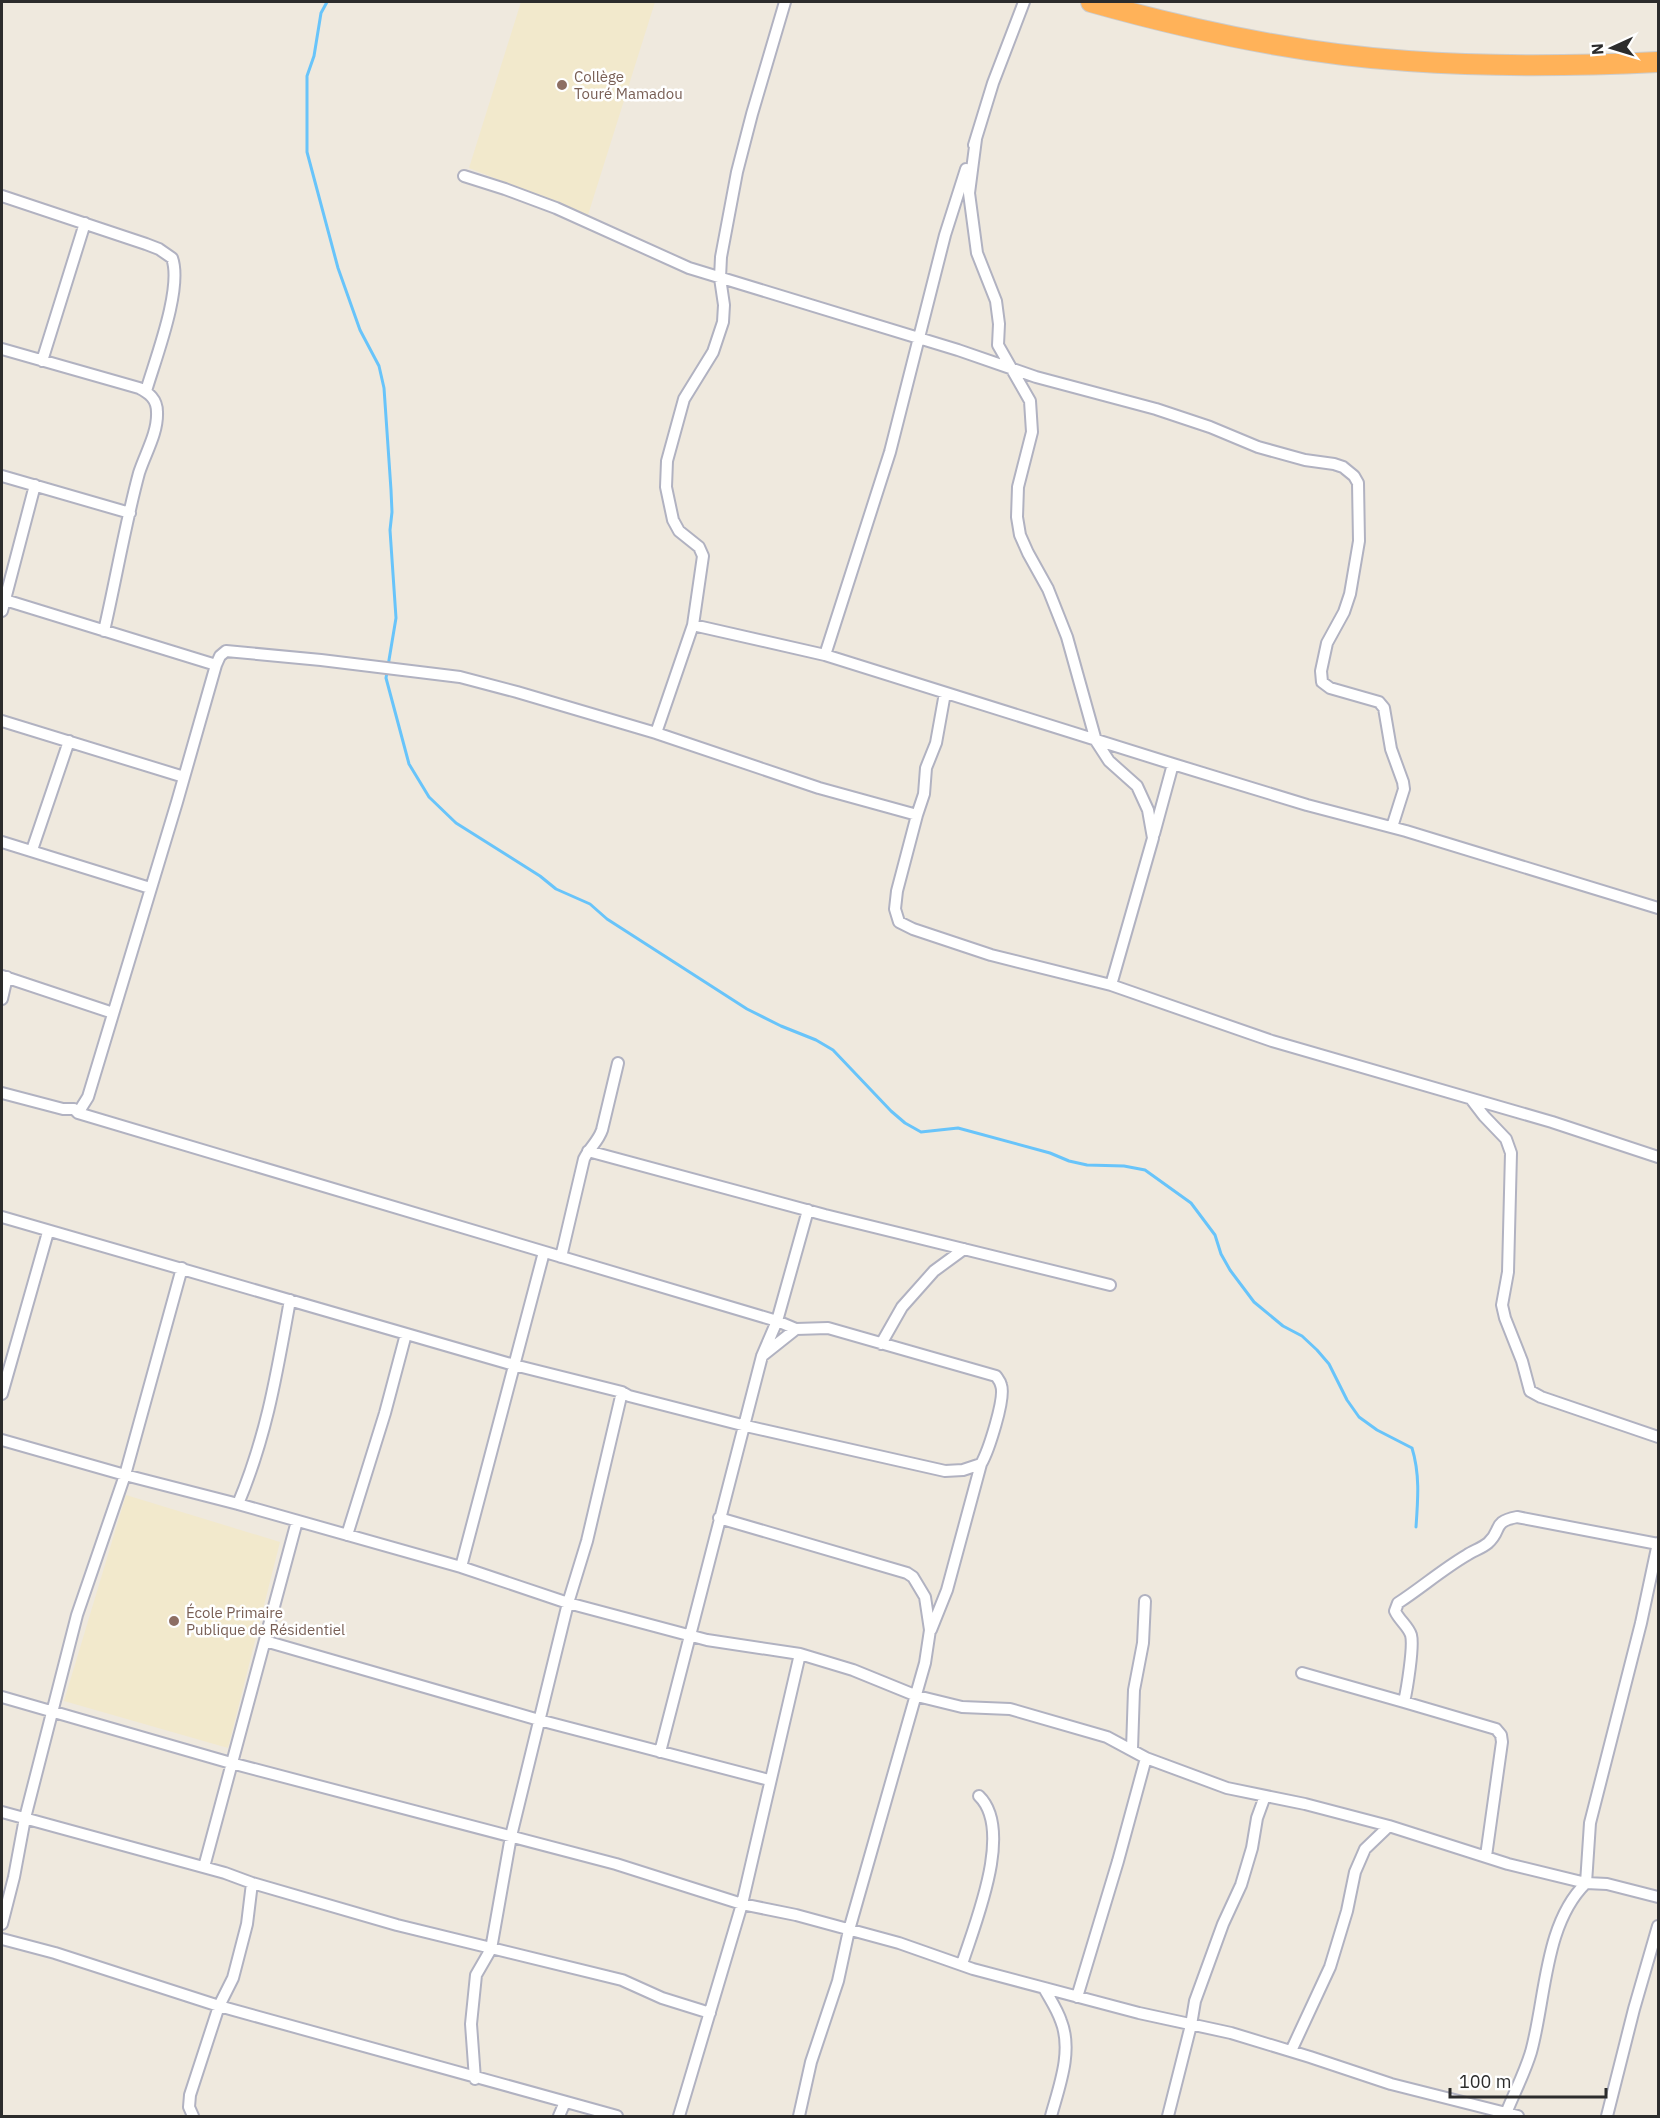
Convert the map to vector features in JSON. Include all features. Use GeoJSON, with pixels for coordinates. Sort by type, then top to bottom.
{"type":"FeatureCollection","features":[{"type":"Feature","properties":{"kind":"highway"},"geometry":{"type":"LineString","coordinates":[[1091,2],[1167,24],[1294,48],[1406,61],[1520,66],[1659,62]]}},
{"type":"Feature","properties":{"kind":"street"},"geometry":{"type":"LineString","coordinates":[[656,733],[693,625],[703,556],[699,547],[679,531],[673,520],[666,487],[668,461],[681,408],[713,352],[723,322],[721,257],[737,172],[785,2]]}},
{"type":"Feature","properties":{"kind":"street"},"geometry":{"type":"LineString","coordinates":[[825,656],[890,452],[945,235],[993,83],[1024,2]]}},
{"type":"Feature","properties":{"kind":"street"},"geometry":{"type":"LineString","coordinates":[[976,139],[969,193],[979,261],[996,301],[999,324],[998,345],[1030,401],[1031,438],[1018,486],[1017,517],[1020,535],[1048,589],[1067,637],[1096,741],[1109,761],[1137,786],[1148,810],[1153,838]]}},
{"type":"Feature","properties":{"kind":"street"},"geometry":{"type":"LineString","coordinates":[[465,176],[556,208],[689,268],[1011,368],[1199,423],[1258,447],[1305,460],[1343,467],[1354,476],[1358,483],[1358,554],[1344,612],[1327,643],[1321,678],[1323,684],[1330,688],[1379,702],[1384,708],[1395,761],[1404,782],[1404,789],[1392,827]]}},
{"type":"Feature","properties":{"kind":"street"},"geometry":{"type":"LineString","coordinates":[[2,196],[159,249],[172,258],[174,264],[173,296],[146,391]]}},
{"type":"Feature","properties":{"kind":"street"},"geometry":{"type":"LineString","coordinates":[[42,361],[85,223]]}},
{"type":"Feature","properties":{"kind":"street"},"geometry":{"type":"LineString","coordinates":[[2,350],[146,391],[154,399],[158,414],[139,473],[104,631]]}},
{"type":"Feature","properties":{"kind":"street"},"geometry":{"type":"LineString","coordinates":[[2,476],[130,513]]}},
{"type":"Feature","properties":{"kind":"street"},"geometry":{"type":"LineString","coordinates":[[35,485],[3,606],[104,631],[216,665]]}},
{"type":"Feature","properties":{"kind":"street"},"geometry":{"type":"LineString","coordinates":[[693,625],[825,656],[1307,805],[1392,827],[1659,908]]}},
{"type":"Feature","properties":{"kind":"street"},"geometry":{"type":"LineString","coordinates":[[78,1113],[88,1097],[216,665],[220,656],[229,651],[460,677],[656,733],[819,788],[917,815]]}},
{"type":"Feature","properties":{"kind":"street"},"geometry":{"type":"LineString","coordinates":[[945,693],[936,743],[926,768],[924,794],[896,903],[896,916],[899,922],[991,956],[1111,985],[1272,1041],[1472,1099],[1659,1157]]}},
{"type":"Feature","properties":{"kind":"street"},"geometry":{"type":"LineString","coordinates":[[2,721],[184,777]]}},
{"type":"Feature","properties":{"kind":"street"},"geometry":{"type":"LineString","coordinates":[[32,850],[69,741]]}},
{"type":"Feature","properties":{"kind":"street"},"geometry":{"type":"LineString","coordinates":[[1111,985],[1173,764]]}},
{"type":"Feature","properties":{"kind":"street"},"geometry":{"type":"LineString","coordinates":[[2,842],[150,888]]}},
{"type":"Feature","properties":{"kind":"street"},"geometry":{"type":"LineString","coordinates":[[2,999],[4,977],[113,1013]]}},
{"type":"Feature","properties":{"kind":"street"},"geometry":{"type":"LineString","coordinates":[[561,1257],[576,1190],[588,1150],[599,1139],[602,1130],[618,1063]]}},
{"type":"Feature","properties":{"kind":"street"},"geometry":{"type":"LineString","coordinates":[[2,1093],[63,1109],[74,1109],[78,1113],[796,1329],[828,1328],[996,1376],[1002,1386],[990,1443],[981,1464],[947,1590],[930,1630],[917,1696],[849,1930],[838,1981],[811,2062],[799,2116]]}},
{"type":"Feature","properties":{"kind":"street"},"geometry":{"type":"LineString","coordinates":[[1472,1099],[1484,1116],[1506,1139],[1511,1153],[1508,1272],[1502,1305],[1530,1391],[1541,1397],[1659,1437]]}},
{"type":"Feature","properties":{"kind":"street"},"geometry":{"type":"LineString","coordinates":[[588,1150],[808,1210],[1110,1285]]}},
{"type":"Feature","properties":{"kind":"street"},"geometry":{"type":"LineString","coordinates":[[660,1752],[719,1518],[746,1426],[762,1356],[777,1322],[808,1210]]}},
{"type":"Feature","properties":{"kind":"street"},"geometry":{"type":"LineString","coordinates":[[2,1217],[514,1365],[746,1426],[945,1471],[963,1470],[981,1464]]}},
{"type":"Feature","properties":{"kind":"street"},"geometry":{"type":"LineString","coordinates":[[2,1394],[48,1232]]}},
{"type":"Feature","properties":{"kind":"street"},"geometry":{"type":"LineString","coordinates":[[881,1344],[902,1307],[934,1271],[964,1250]]}},
{"type":"Feature","properties":{"kind":"street"},"geometry":{"type":"LineString","coordinates":[[461,1567],[544,1252]]}},
{"type":"Feature","properties":{"kind":"street"},"geometry":{"type":"LineString","coordinates":[[2,1923],[51,1711],[77,1615],[124,1475],[182,1268]]}},
{"type":"Feature","properties":{"kind":"street"},"geometry":{"type":"LineString","coordinates":[[238,1503],[263,1437],[290,1300]]}},
{"type":"Feature","properties":{"kind":"street"},"geometry":{"type":"LineString","coordinates":[[762,1356],[796,1329]]}},
{"type":"Feature","properties":{"kind":"street"},"geometry":{"type":"LineString","coordinates":[[347,1535],[385,1413],[406,1334]]}},
{"type":"Feature","properties":{"kind":"street"},"geometry":{"type":"LineString","coordinates":[[475,2079],[471,2024],[476,1975],[491,1949],[511,1836],[568,1603],[587,1541],[621,1392]]}},
{"type":"Feature","properties":{"kind":"street"},"geometry":{"type":"LineString","coordinates":[[2,1440],[124,1475],[238,1503],[461,1567],[568,1603],[726,1643],[800,1654],[853,1670],[917,1696],[962,1707],[1010,1709],[1107,1737],[1146,1758],[1205,1781],[1241,1791],[1389,1826],[1508,1864],[1659,1897]]}},
{"type":"Feature","properties":{"kind":"street"},"geometry":{"type":"LineString","coordinates":[[1404,1702],[1412,1644],[1410,1633],[1398,1619],[1395,1611],[1398,1604],[1467,1555],[1487,1544],[1498,1525],[1504,1520],[1517,1517],[1658,1544],[1641,1623],[1590,1823],[1586,1882],[1568,1908],[1551,1951],[1531,2052],[1506,2115]]}},
{"type":"Feature","properties":{"kind":"street"},"geometry":{"type":"LineString","coordinates":[[719,1518],[907,1573],[913,1577],[925,1597],[930,1630]]}},
{"type":"Feature","properties":{"kind":"street"},"geometry":{"type":"LineString","coordinates":[[204,1867],[297,1521]]}},
{"type":"Feature","properties":{"kind":"street"},"geometry":{"type":"LineString","coordinates":[[1132,1749],[1134,1690],[1143,1643],[1145,1600]]}},
{"type":"Feature","properties":{"kind":"street"},"geometry":{"type":"LineString","coordinates":[[265,1641],[539,1720],[770,1780]]}},
{"type":"Feature","properties":{"kind":"street"},"geometry":{"type":"LineString","coordinates":[[679,2116],[742,1904],[800,1654]]}},
{"type":"Feature","properties":{"kind":"street"},"geometry":{"type":"LineString","coordinates":[[1302,1673],[1496,1729],[1501,1735],[1486,1856]]}},
{"type":"Feature","properties":{"kind":"street"},"geometry":{"type":"LineString","coordinates":[[2,1696],[231,1763],[616,1864],[742,1904],[796,1915],[899,1943],[974,1969],[1191,2025],[1231,2033],[1391,2084],[1506,2115],[1518,2116]]}},
{"type":"Feature","properties":{"kind":"street"},"geometry":{"type":"LineString","coordinates":[[1077,1996],[1146,1758]]}},
{"type":"Feature","properties":{"kind":"street"},"geometry":{"type":"LineString","coordinates":[[962,1964],[984,1891],[993,1846],[992,1819],[989,1809],[979,1796]]}},
{"type":"Feature","properties":{"kind":"street"},"geometry":{"type":"LineString","coordinates":[[1168,2116],[1195,2001],[1223,1924],[1241,1885],[1252,1848],[1257,1818],[1266,1796]]}},
{"type":"Feature","properties":{"kind":"street"},"geometry":{"type":"LineString","coordinates":[[2,1812],[204,1867],[397,1925],[622,1980],[662,1998],[710,2013]]}},
{"type":"Feature","properties":{"kind":"street"},"geometry":{"type":"LineString","coordinates":[[1291,2051],[1330,1967],[1347,1911],[1355,1872],[1365,1849],[1389,1826]]}},
{"type":"Feature","properties":{"kind":"street"},"geometry":{"type":"LineString","coordinates":[[193,2116],[189,2107],[190,2096],[219,2006],[233,1978],[247,1924],[252,1883]]}},
{"type":"Feature","properties":{"kind":"street"},"geometry":{"type":"LineString","coordinates":[[1607,2116],[1659,1926]]}},
{"type":"Feature","properties":{"kind":"street"},"geometry":{"type":"LineString","coordinates":[[2,1939],[56,1953],[219,2006],[475,2079],[617,2116]]}},
{"type":"Feature","properties":{"kind":"street"},"geometry":{"type":"LineString","coordinates":[[1044,1988],[1062,2021],[1065,2049],[1062,2076],[1051,2116]]}},
{"type":"Feature","properties":{"kind":"street"},"geometry":{"type":"LineString","coordinates":[[559,2116],[565,2102]]}},
{"type":"Feature","properties":{"kind":"shaded area","name":"Collège Touré Mamadou"},"geometry":{"type":"Polygon","coordinates":[[[521,2],[655,2],[588,215],[469,168],[521,2]]]}},
{"type":"Feature","properties":{"kind":"shaded area","name":"École Primaire Publique de Résidentiel"},"geometry":{"type":"Polygon","coordinates":[[[126,1495],[280,1542],[228,1748],[64,1701],[126,1495]]]}},
{"type":"Feature","properties":{"kind":"waterway"},"geometry":{"type":"LineString","coordinates":[[327,2],[321,13],[314,56],[307,76],[307,152],[338,268],[360,330],[379,366],[384,388],[396,618],[386,678],[409,764],[429,797],[456,823],[540,876],[556,889],[590,904],[607,919],[747,1009],[833,1050],[891,1111],[905,1123],[921,1132],[958,1128],[1050,1153],[1069,1161],[1087,1165],[1124,1166],[1145,1170],[1191,1203],[1215,1235],[1221,1254],[1230,1270],[1254,1302],[1283,1326],[1302,1336],[1317,1350],[1329,1364],[1347,1400],[1359,1417],[1377,1430],[1412,1448],[1417,1477],[1416,1527]]}},
{"type":"Feature","properties":{"kind":"place","name":"Collège Touré Mamadou"},"geometry":{"type":"Point","coordinates":[562,85]}},
{"type":"Feature","properties":{"kind":"place","name":"École Primaire Publique de Résidentiel"},"geometry":{"type":"Point","coordinates":[174,1621]}}]}
